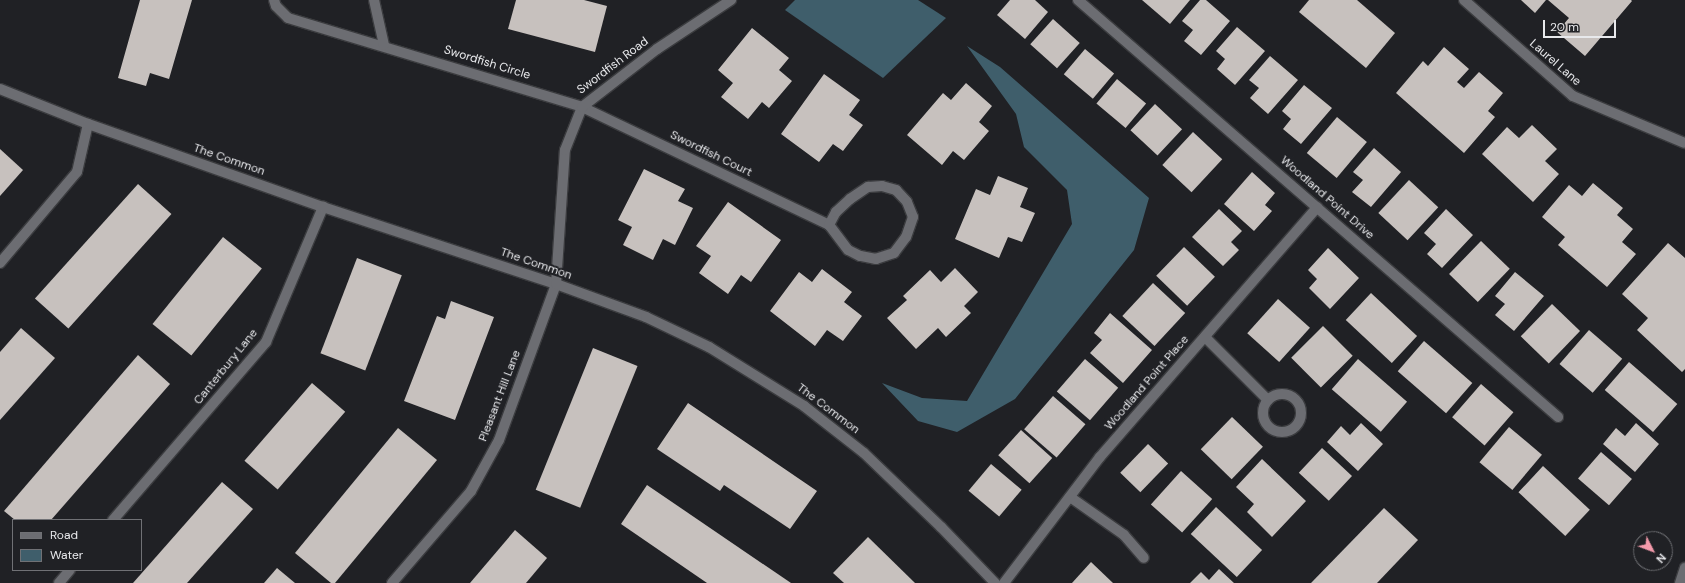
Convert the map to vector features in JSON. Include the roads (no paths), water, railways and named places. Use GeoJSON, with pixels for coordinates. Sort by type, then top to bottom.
{"type":"FeatureCollection","features":[{"type":"Feature","properties":{"kind":"street","name":"Swordfish Circle"},"geometry":{"type":"LineString","coordinates":[[274,0],[276,6],[288,18],[384,45],[582,106]]}},
{"type":"Feature","properties":{"kind":"street"},"geometry":{"type":"LineString","coordinates":[[374,0],[384,45]]}},
{"type":"Feature","properties":{"kind":"street","name":"Swordfish Road"},"geometry":{"type":"LineString","coordinates":[[556,284],[565,150],[582,106],[657,49],[731,0]]}},
{"type":"Feature","properties":{"kind":"street","name":"Woodland Point Drive"},"geometry":{"type":"LineString","coordinates":[[1078,0],[1317,206],[1558,417]]}},
{"type":"Feature","properties":{"kind":"street","name":"Laurel Lane"},"geometry":{"type":"LineString","coordinates":[[1464,0],[1573,96],[1685,142]]}},
{"type":"Feature","properties":{"kind":"street","name":"The Common"},"geometry":{"type":"LineString","coordinates":[[0,88],[88,124],[323,207],[556,284],[646,317],[709,347],[804,406],[864,453],[941,527],[995,583]]}},
{"type":"Feature","properties":{"kind":"street","name":"Swordfish Court"},"geometry":{"type":"LineString","coordinates":[[582,106],[829,225]]}},
{"type":"Feature","properties":{"kind":"street"},"geometry":{"type":"LineString","coordinates":[[0,263],[77,172],[88,124]]}},
{"type":"Feature","properties":{"kind":"street"},"geometry":{"type":"LineString","coordinates":[[882,186],[896,190],[907,202],[913,217],[906,237],[894,253],[876,259],[848,250],[829,225],[836,212],[868,187],[882,186]]}},
{"type":"Feature","properties":{"kind":"street","name":"Woodland Point Place"},"geometry":{"type":"LineString","coordinates":[[1004,583],[1100,457],[1317,206]]}},
{"type":"Feature","properties":{"kind":"street","name":"Canterbury Lane"},"geometry":{"type":"LineString","coordinates":[[114,519],[266,342],[323,207]]}},
{"type":"Feature","properties":{"kind":"street","name":"Pleasant Hill Lane"},"geometry":{"type":"LineString","coordinates":[[392,583],[471,491],[499,440],[556,284]]}},
{"type":"Feature","properties":{"kind":"street"},"geometry":{"type":"LineString","coordinates":[[1205,336],[1268,400]]}},
{"type":"Feature","properties":{"kind":"street"},"geometry":{"type":"LineString","coordinates":[[1070,497],[1124,535],[1144,558]]}},
{"type":"Feature","properties":{"kind":"street"},"geometry":{"type":"LineString","coordinates":[[1680,583],[1685,568]]}},
{"type":"Feature","properties":{"kind":"street"},"geometry":{"type":"LineString","coordinates":[[59,583],[69,571]]}},
{"type":"Feature","properties":{"kind":"water"},"geometry":{"type":"Polygon","coordinates":[[[795,0],[918,0],[946,18],[883,78],[785,10],[795,0]]]}},
{"type":"Feature","properties":{"kind":"water"},"geometry":{"type":"Polygon","coordinates":[[[967,46],[1000,67],[1149,198],[1134,250],[1015,399],[957,432],[918,421],[882,383],[922,398],[967,401],[1072,224],[1067,190],[1024,147],[1016,114],[967,46]]]}}]}
